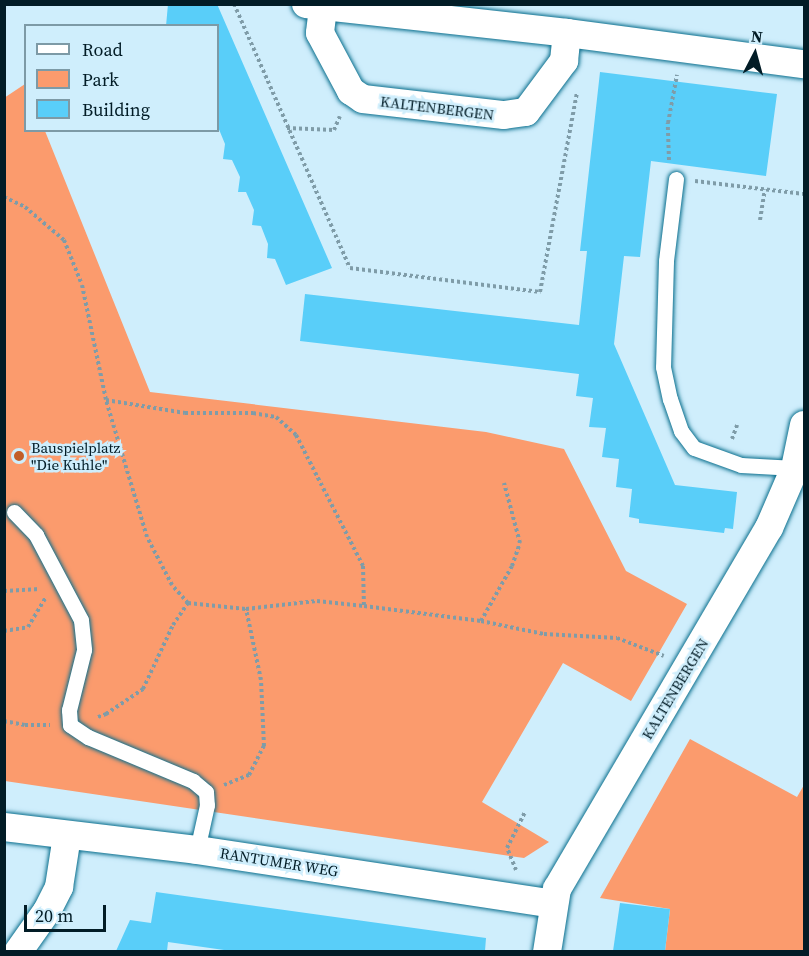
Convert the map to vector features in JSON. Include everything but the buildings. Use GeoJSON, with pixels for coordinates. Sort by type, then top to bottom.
{"type":"FeatureCollection","features":[{"type":"Feature","properties":{"kind":"street"},"geometry":{"type":"LineString","coordinates":[[351,91],[320,33],[314,6],[567,33],[804,64]]}},
{"type":"Feature","properties":{"kind":"street"},"geometry":{"type":"LineString","coordinates":[[564,62],[567,33]]}},
{"type":"Feature","properties":{"kind":"street","name":"KALTENBERGEN"},"geometry":{"type":"LineString","coordinates":[[351,91],[363,99],[504,115],[526,111],[564,62]]}},
{"type":"Feature","properties":{"kind":"street","name":"KALTENBERGEN"},"geometry":{"type":"LineString","coordinates":[[547,951],[557,889],[769,528],[784,498],[795,468],[804,425]]}},
{"type":"Feature","properties":{"kind":"street","name":"RANTUMER WEG"},"geometry":{"type":"LineString","coordinates":[[4,827],[197,850],[553,904]]}},
{"type":"Feature","properties":{"kind":"street"},"geometry":{"type":"LineString","coordinates":[[18,951],[48,911],[59,887],[67,836]]}},
{"type":"Feature","properties":{"kind":"lane"},"geometry":{"type":"LineString","coordinates":[[676,178],[666,261],[663,367],[681,431],[694,448],[741,465],[795,468]]}},
{"type":"Feature","properties":{"kind":"lane"},"geometry":{"type":"LineString","coordinates":[[14,512],[36,535],[81,620],[84,650],[69,710],[70,725],[88,737],[194,781],[206,792],[207,805],[197,850]]}},
{"type":"Feature","properties":{"kind":"path"},"geometry":{"type":"LineString","coordinates":[[234,4],[350,268],[540,292],[579,84],[564,62]]}},
{"type":"Feature","properties":{"kind":"path"},"geometry":{"type":"LineString","coordinates":[[682,48],[668,123],[669,178],[804,194]]}},
{"type":"Feature","properties":{"kind":"path"},"geometry":{"type":"LineString","coordinates":[[287,128],[334,130],[351,91]]}},
{"type":"Feature","properties":{"kind":"path"},"geometry":{"type":"LineString","coordinates":[[760,220],[765,189]]}},
{"type":"Feature","properties":{"kind":"path"},"geometry":{"type":"LineString","coordinates":[[4,197],[26,207],[64,240],[82,285],[106,400],[147,537],[172,585],[188,603],[246,609],[317,601],[364,606],[481,621],[544,634],[617,638],[690,666]]}},
{"type":"Feature","properties":{"kind":"path"},"geometry":{"type":"LineString","coordinates":[[106,400],[184,413],[253,413],[276,417],[296,435],[363,566],[364,606]]}},
{"type":"Feature","properties":{"kind":"path"},"geometry":{"type":"LineString","coordinates":[[481,621],[512,566],[520,543],[504,483]]}},
{"type":"Feature","properties":{"kind":"path"},"geometry":{"type":"LineString","coordinates":[[4,631],[28,627],[48,591]]}},
{"type":"Feature","properties":{"kind":"path"},"geometry":{"type":"LineString","coordinates":[[4,720],[25,725],[70,725],[106,714],[143,689],[174,625],[188,603]]}},
{"type":"Feature","properties":{"kind":"path"},"geometry":{"type":"LineString","coordinates":[[206,792],[249,775],[264,746],[261,680],[246,609]]}},
{"type":"Feature","properties":{"kind":"path"},"geometry":{"type":"LineString","coordinates":[[524,900],[507,848],[525,812]]}},
{"type":"Feature","properties":{"kind":"green space"},"geometry":{"type":"Polygon","coordinates":[[[24,85],[24,132],[45,132],[150,392],[486,432],[564,449],[626,571],[687,604],[631,701],[563,663],[482,802],[549,842],[524,858],[5,781],[4,98],[24,85]]]}},
{"type":"Feature","properties":{"kind":"green space"},"geometry":{"type":"Polygon","coordinates":[[[690,739],[797,797],[804,785],[804,951],[665,951],[670,909],[600,898],[690,739]]]}},
{"type":"Feature","properties":{"kind":"place","name":"Bauspielplatz \"Die Kuhle\""},"geometry":{"type":"Point","coordinates":[19,456]}}]}
